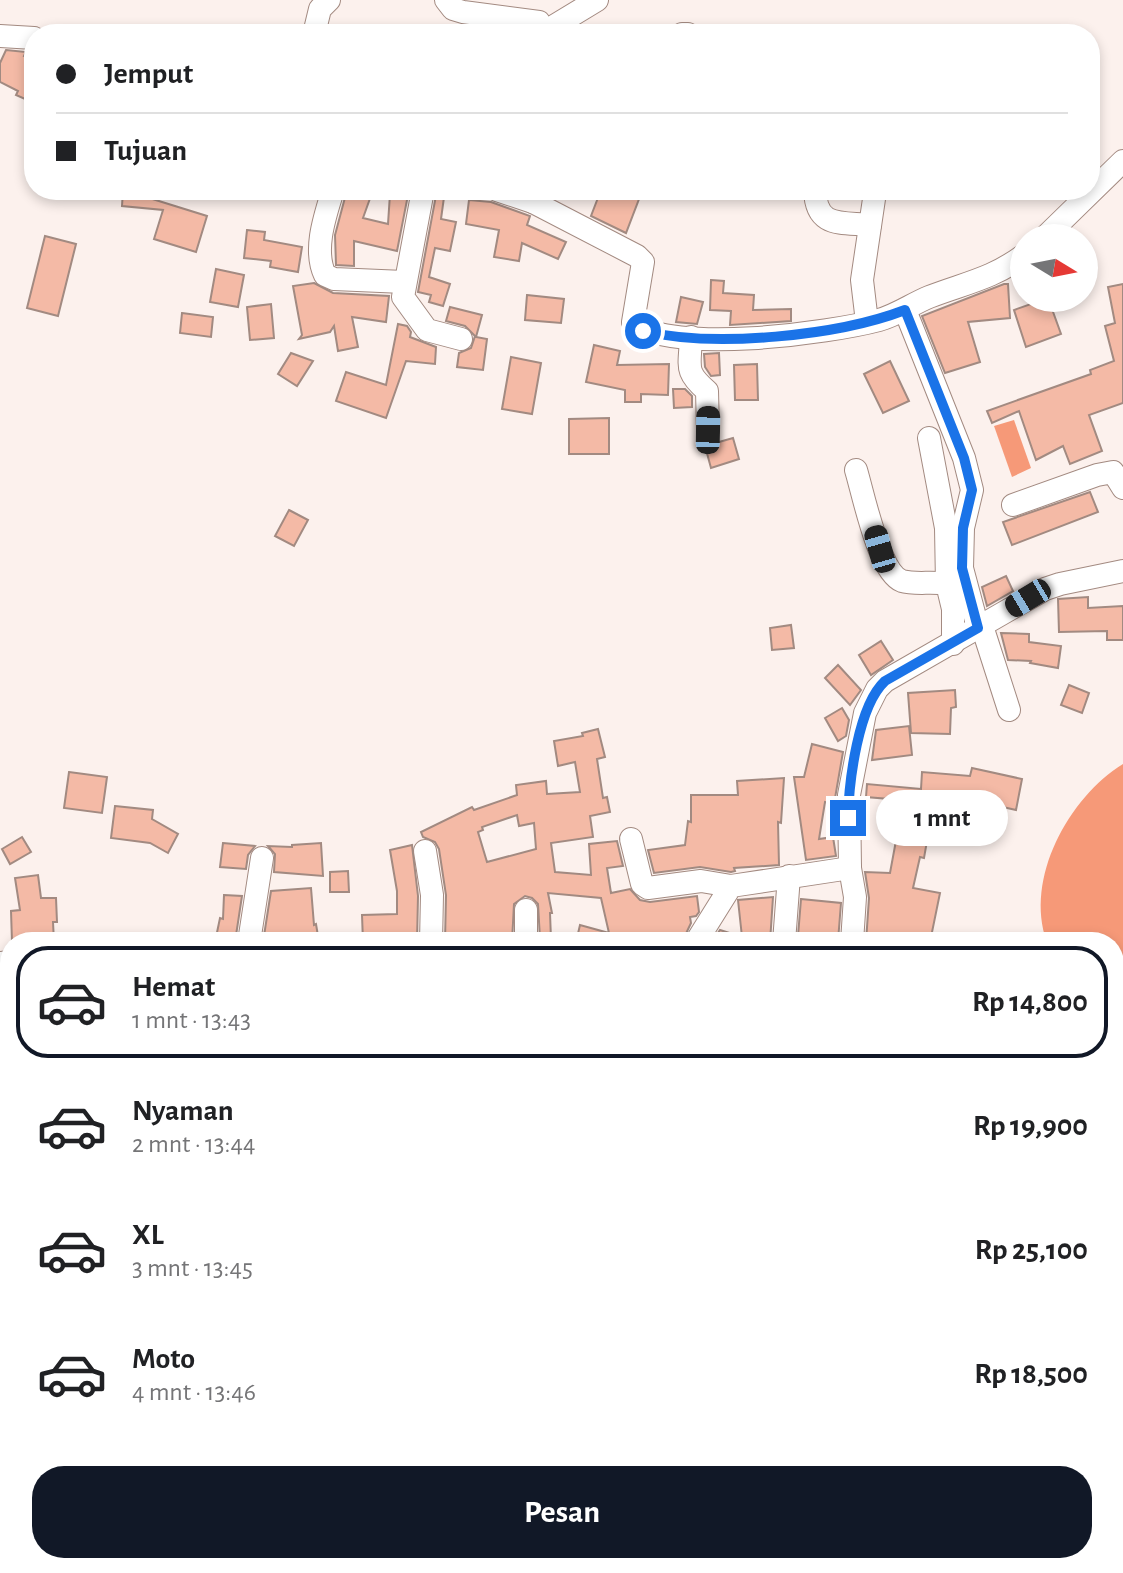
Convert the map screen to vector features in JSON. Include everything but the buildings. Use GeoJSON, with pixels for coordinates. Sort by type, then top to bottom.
{"type":"FeatureCollection","features":[{"type":"Feature","properties":{"kind":"street"},"geometry":{"type":"LineString","coordinates":[[316,24],[320,9],[329,0]]}},
{"type":"Feature","properties":{"kind":"street"},"geometry":{"type":"LineString","coordinates":[[446,0],[453,9],[463,12],[539,23],[597,0]]}},
{"type":"Feature","properties":{"kind":"street"},"geometry":{"type":"LineString","coordinates":[[0,36],[24,37]]}},
{"type":"Feature","properties":{"kind":"street"},"geometry":{"type":"LineString","coordinates":[[1100,179],[1123,161]]}},
{"type":"Feature","properties":{"kind":"street"},"geometry":{"type":"LineString","coordinates":[[331,200],[319,251],[325,275],[334,279],[404,282]]}},
{"type":"Feature","properties":{"kind":"street"},"geometry":{"type":"LineString","coordinates":[[421,200],[403,297],[427,330],[461,339]]}},
{"type":"Feature","properties":{"kind":"street"},"geometry":{"type":"LineString","coordinates":[[538,200],[643,262],[633,310],[633,322],[643,331],[691,337],[777,337],[867,322],[992,276],[1010,264]]}},
{"type":"Feature","properties":{"kind":"street"},"geometry":{"type":"LineString","coordinates":[[815,200],[821,216],[832,221],[870,225]]}},
{"type":"Feature","properties":{"kind":"street"},"geometry":{"type":"LineString","coordinates":[[867,322],[862,280],[874,200]]}},
{"type":"Feature","properties":{"kind":"street"},"geometry":{"type":"LineString","coordinates":[[1057,224],[1078,200]]}},
{"type":"Feature","properties":{"kind":"street"},"geometry":{"type":"LineString","coordinates":[[905,310],[964,458],[972,490],[963,528],[962,568],[1009,710]]}},
{"type":"Feature","properties":{"kind":"street"},"geometry":{"type":"LineString","coordinates":[[691,337],[690,372],[708,394],[708,430]]}},
{"type":"Feature","properties":{"kind":"street"},"geometry":{"type":"LineString","coordinates":[[929,438],[946,528],[953,644]]}},
{"type":"Feature","properties":{"kind":"street"},"geometry":{"type":"LineString","coordinates":[[856,470],[889,571],[901,580],[947,584]]}},
{"type":"Feature","properties":{"kind":"street"},"geometry":{"type":"LineString","coordinates":[[1013,505],[1097,475],[1120,476]]}},
{"type":"Feature","properties":{"kind":"street"},"geometry":{"type":"LineString","coordinates":[[853,932],[855,897],[850,868],[849,795],[865,713],[871,699],[885,681],[1028,598],[1060,584],[1123,571]]}},
{"type":"Feature","properties":{"kind":"street"},"geometry":{"type":"LineString","coordinates":[[631,839],[642,884],[648,888],[701,881],[731,886],[850,868]]}},
{"type":"Feature","properties":{"kind":"street"},"geometry":{"type":"LineString","coordinates":[[425,851],[432,895],[431,932]]}},
{"type":"Feature","properties":{"kind":"street"},"geometry":{"type":"LineString","coordinates":[[251,932],[262,858]]}},
{"type":"Feature","properties":{"kind":"street"},"geometry":{"type":"LineString","coordinates":[[785,932],[789,876]]}},
{"type":"Feature","properties":{"kind":"street"},"geometry":{"type":"LineString","coordinates":[[702,932],[731,886]]}},
{"type":"Feature","properties":{"kind":"street"},"geometry":{"type":"LineString","coordinates":[[526,910],[526,932]]}},
{"type":"Feature","properties":{"kind":"shaded area"},"geometry":{"type":"Polygon","coordinates":[[[1014,420],[1031,468],[1012,477],[994,426],[1014,420]]]}},
{"type":"Feature","properties":{"kind":"shaded area"},"geometry":{"type":"Polygon","coordinates":[[[1123,764],[1123,932],[1044,932],[1041,918],[1042,892],[1056,842],[1069,818],[1103,779],[1123,764]]]}},
{"type":"Feature","properties":{"kind":"route"},"geometry":{"type":"LineString","coordinates":[[643,331],[660,335],[729,339],[777,337],[882,319],[905,310],[964,458],[972,490],[961,543],[962,568],[978,628],[885,681],[877,689],[865,713],[851,777],[848,818]]}}]}
